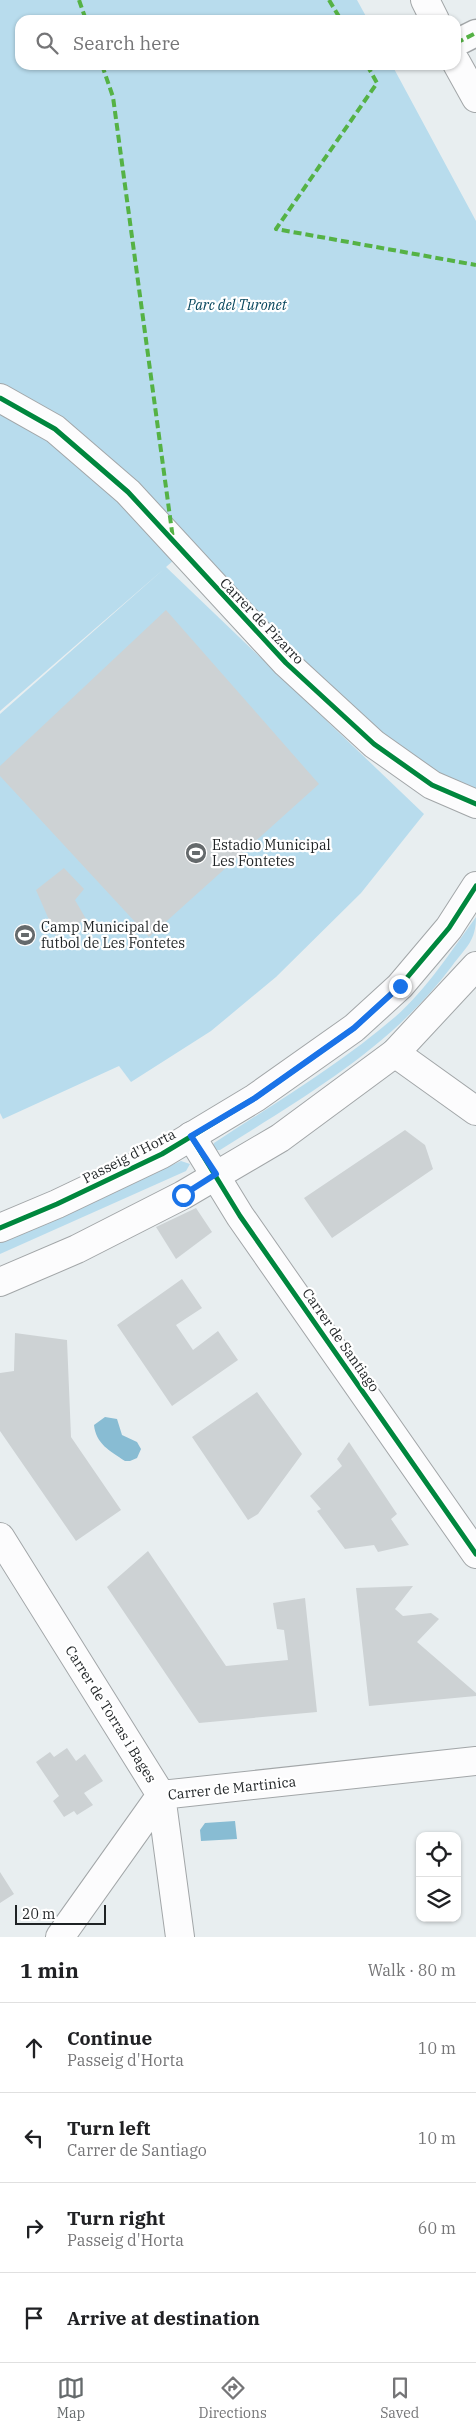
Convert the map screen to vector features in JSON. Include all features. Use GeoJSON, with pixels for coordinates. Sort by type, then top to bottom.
{"type":"FeatureCollection","features":[{"type":"Feature","properties":{"kind":"street"},"geometry":{"type":"LineString","coordinates":[[425,0],[432,15]]}},
{"type":"Feature","properties":{"kind":"street"},"geometry":{"type":"LineString","coordinates":[[461,40],[476,33]]}},
{"type":"Feature","properties":{"kind":"street"},"geometry":{"type":"LineString","coordinates":[[460,70],[476,98]]}},
{"type":"Feature","properties":{"kind":"street","name":"Carrer de Pizarro"},"geometry":{"type":"LineString","coordinates":[[0,398],[55,429],[128,492],[286,663],[374,744],[432,785],[476,804]]}},
{"type":"Feature","properties":{"kind":"street","name":"Passeig d'Horta"},"geometry":{"type":"LineString","coordinates":[[0,1228],[57,1204],[162,1154],[255,1098],[354,1028],[400,986],[449,928],[476,886]]}},
{"type":"Feature","properties":{"kind":"street"},"geometry":{"type":"LineString","coordinates":[[0,1282],[77,1249],[183,1195],[280,1138],[395,1053],[476,966]]}},
{"type":"Feature","properties":{"kind":"street"},"geometry":{"type":"LineString","coordinates":[[395,1053],[476,1111]]}},
{"type":"Feature","properties":{"kind":"street","name":"Carrer de Santiago"},"geometry":{"type":"LineString","coordinates":[[191,1136],[240,1216],[476,1554]]}},
{"type":"Feature","properties":{"kind":"street","name":"Carrer de Torras i Bages"},"geometry":{"type":"LineString","coordinates":[[0,1537],[161,1795],[180,1937]]}},
{"type":"Feature","properties":{"kind":"street","name":"Carrer de Martinica"},"geometry":{"type":"LineString","coordinates":[[60,1937],[161,1795],[476,1761]]}},
{"type":"Feature","properties":{"kind":"green space","name":"Parc del Turonet"},"geometry":{"type":"Polygon","coordinates":[[[0,0],[357,0],[365,15],[15,15],[15,70],[395,70],[476,221],[476,792],[420,766],[322,681],[191,545],[166,567],[424,814],[361,893],[276,977],[211,1031],[131,1082],[119,1066],[3,1119],[0,1113],[0,714],[165,568],[0,711],[0,0]]]}},
{"type":"Feature","properties":{"kind":"green space"},"geometry":{"type":"Polygon","coordinates":[[[476,917],[474,932],[466,948],[428,995],[374,1046],[314,1090],[220,1150],[214,1150],[212,1147],[214,1143],[352,1051],[395,1017],[428,982],[476,917]]]}},
{"type":"Feature","properties":{"kind":"green space"},"geometry":{"type":"Polygon","coordinates":[[[181,1161],[190,1164],[186,1171],[0,1254],[0,1243],[181,1161]]]}},
{"type":"Feature","properties":{"kind":"shaded area"},"geometry":{"type":"Polygon","coordinates":[[[105,1417],[117,1419],[122,1435],[137,1442],[141,1449],[137,1458],[125,1461],[101,1442],[95,1432],[94,1425],[105,1417]]]}},
{"type":"Feature","properties":{"kind":"shaded area"},"geometry":{"type":"Polygon","coordinates":[[[235,1821],[237,1839],[201,1841],[200,1830],[205,1823],[235,1821]]]}},
{"type":"Feature","properties":{"kind":"building"},"geometry":{"type":"Polygon","coordinates":[[[166,610],[319,784],[149,937],[0,776],[0,766],[166,610]]]}},
{"type":"Feature","properties":{"kind":"building"},"geometry":{"type":"Polygon","coordinates":[[[64,868],[84,889],[75,900],[86,919],[56,936],[36,890],[64,868]]]}},
{"type":"Feature","properties":{"kind":"building"},"geometry":{"type":"Polygon","coordinates":[[[405,1130],[425,1145],[433,1169],[332,1238],[304,1198],[405,1130]]]}},
{"type":"Feature","properties":{"kind":"building"},"geometry":{"type":"Polygon","coordinates":[[[196,1208],[212,1232],[176,1259],[156,1227],[196,1208]]]}},
{"type":"Feature","properties":{"kind":"building"},"geometry":{"type":"Polygon","coordinates":[[[182,1279],[202,1308],[176,1325],[193,1350],[218,1331],[238,1360],[172,1406],[117,1325],[182,1279]]]}},
{"type":"Feature","properties":{"kind":"building"},"geometry":{"type":"Polygon","coordinates":[[[15,1333],[67,1340],[71,1437],[121,1510],[76,1541],[0,1431],[0,1373],[14,1371],[15,1333]]]}},
{"type":"Feature","properties":{"kind":"building"},"geometry":{"type":"Polygon","coordinates":[[[257,1392],[302,1454],[258,1514],[248,1520],[192,1437],[257,1392]]]}},
{"type":"Feature","properties":{"kind":"building"},"geometry":{"type":"Polygon","coordinates":[[[349,1442],[397,1514],[391,1519],[409,1545],[378,1552],[374,1545],[345,1549],[317,1511],[321,1509],[310,1496],[342,1466],[337,1459],[349,1442]]]}},
{"type":"Feature","properties":{"kind":"building"},"geometry":{"type":"Polygon","coordinates":[[[148,1551],[226,1666],[288,1660],[284,1630],[277,1629],[273,1603],[305,1598],[317,1712],[199,1723],[107,1587],[148,1551]]]}},
{"type":"Feature","properties":{"kind":"building"},"geometry":{"type":"Polygon","coordinates":[[[413,1586],[395,1609],[403,1616],[431,1613],[439,1619],[417,1642],[476,1693],[476,1696],[369,1706],[356,1588],[413,1586]]]}},
{"type":"Feature","properties":{"kind":"building"},"geometry":{"type":"Polygon","coordinates":[[[67,1748],[76,1761],[85,1754],[103,1781],[84,1793],[93,1805],[77,1815],[74,1811],[64,1817],[53,1801],[59,1796],[36,1762],[50,1752],[54,1757],[67,1748]]]}},
{"type":"Feature","properties":{"kind":"building"},"geometry":{"type":"Polygon","coordinates":[[[0,1872],[14,1894],[0,1903],[0,1872]]]}},
{"type":"Feature","properties":{"kind":"marked path"},"geometry":{"type":"LineString","coordinates":[[79,0],[84,15]]}},
{"type":"Feature","properties":{"kind":"marked path"},"geometry":{"type":"LineString","coordinates":[[329,0],[338,15]]}},
{"type":"Feature","properties":{"kind":"marked path"},"geometry":{"type":"LineString","coordinates":[[461,40],[476,33]]}},
{"type":"Feature","properties":{"kind":"marked path"},"geometry":{"type":"LineString","coordinates":[[104,70],[113,97],[173,539]]}},
{"type":"Feature","properties":{"kind":"marked path"},"geometry":{"type":"LineString","coordinates":[[370,70],[377,83],[276,229],[476,265]]}},
{"type":"Feature","properties":{"kind":"cycle path"},"geometry":{"type":"LineString","coordinates":[[0,398],[55,429],[128,492],[286,663],[374,744],[432,785],[476,804]]}},
{"type":"Feature","properties":{"kind":"cycle path"},"geometry":{"type":"LineString","coordinates":[[0,1228],[57,1204],[162,1154],[255,1098],[354,1028],[400,986],[449,928],[476,886]]}},
{"type":"Feature","properties":{"kind":"cycle path"},"geometry":{"type":"LineString","coordinates":[[191,1136],[240,1216],[476,1554]]}},
{"type":"Feature","properties":{"kind":"place","name":"Estadio Municipal Les Fontetes"},"geometry":{"type":"Point","coordinates":[196,853]}},
{"type":"Feature","properties":{"kind":"place","name":"Camp Municipal de futbol de Les Fontetes"},"geometry":{"type":"Point","coordinates":[25,935]}},
{"type":"Feature","properties":{"kind":"route"},"geometry":{"type":"LineString","coordinates":[[183,1195],[216,1174],[191,1136],[255,1098],[354,1028],[400,986]]}}]}
